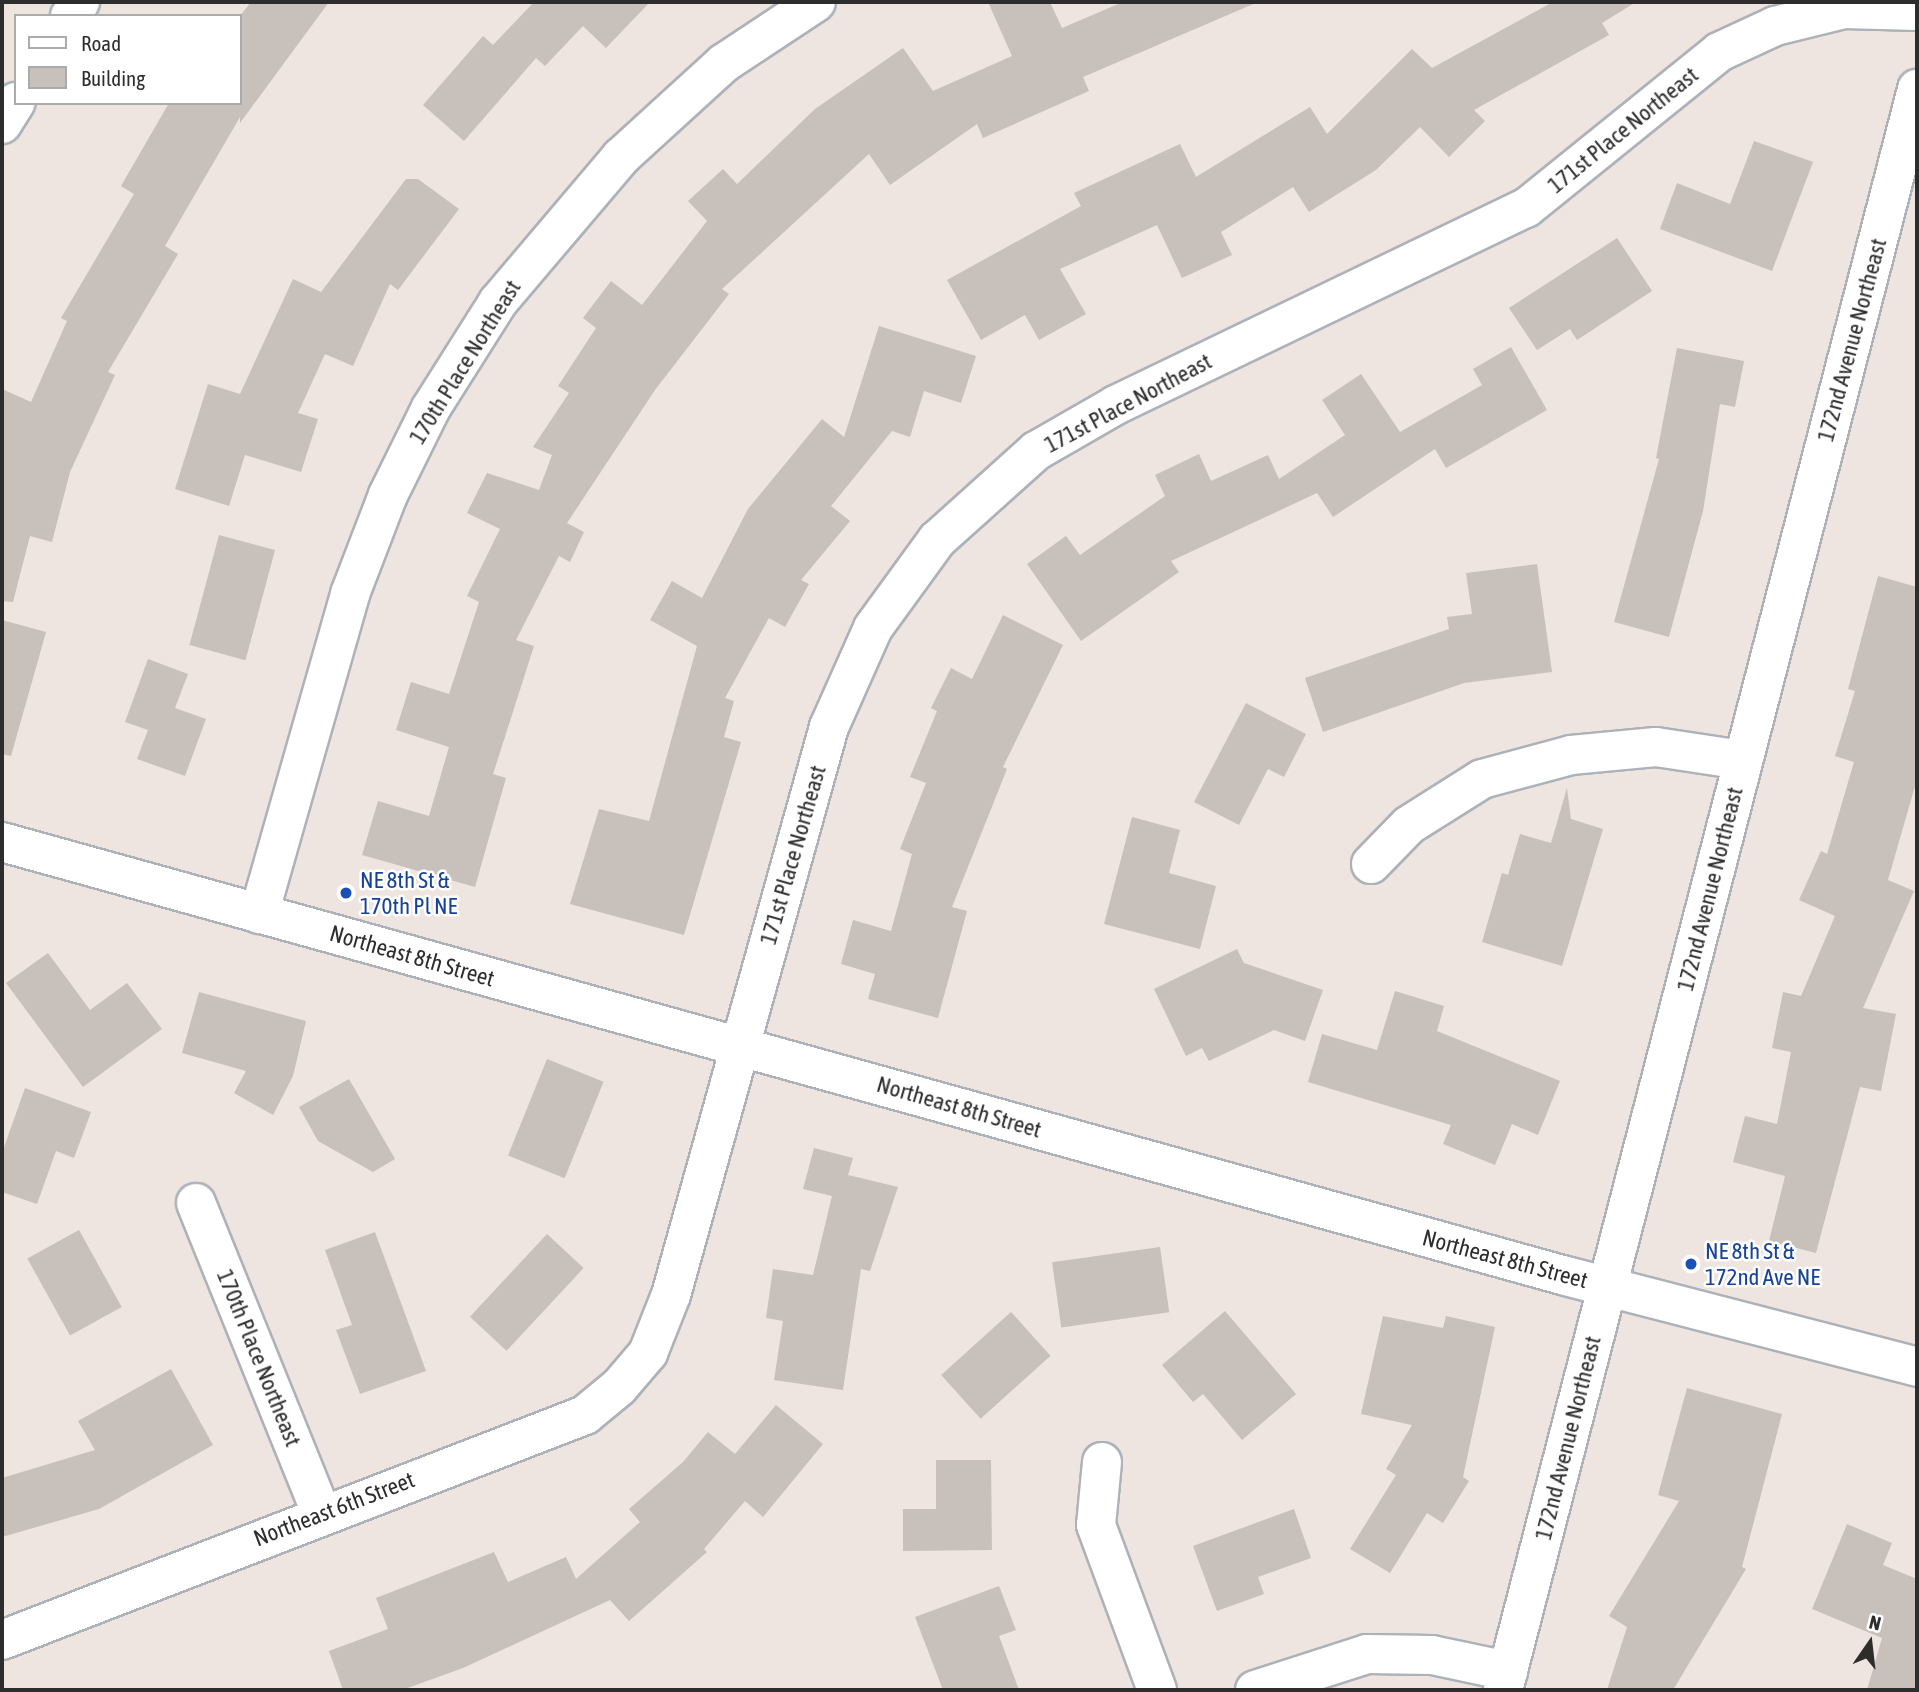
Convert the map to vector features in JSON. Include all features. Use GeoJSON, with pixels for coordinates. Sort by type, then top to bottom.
{"type":"FeatureCollection","features":[{"type":"Feature","properties":{"kind":"street","name":"170th Place Northeast"},"geometry":{"type":"LineString","coordinates":[[260,914],[350,594],[388,495],[431,408],[498,302],[561,222],[621,157],[724,63],[816,2]]}},
{"type":"Feature","properties":{"kind":"street","name":"171st Place Northeast"},"geometry":{"type":"LineString","coordinates":[[648,1353],[671,1295],[829,727],[873,628],[937,540],[1036,451],[1116,405],[1526,208],[1719,52],[1775,26],[1844,9],[1917,11]]}},
{"type":"Feature","properties":{"kind":"street","name":"172nd Avenue Northeast"},"geometry":{"type":"LineString","coordinates":[[1506,1681],[1917,89]]}},
{"type":"Feature","properties":{"kind":"street"},"geometry":{"type":"LineString","coordinates":[[2,124],[14,105]]}},
{"type":"Feature","properties":{"kind":"street"},"geometry":{"type":"LineString","coordinates":[[1371,864],[1409,825],[1482,779],[1571,755],[1656,747],[1742,760]]}},
{"type":"Feature","properties":{"kind":"street","name":"Northeast 8th Street"},"geometry":{"type":"LineString","coordinates":[[2,842],[1609,1288],[1917,1367]]}},
{"type":"Feature","properties":{"kind":"street","name":"170th Place Northeast"},"geometry":{"type":"LineString","coordinates":[[196,1203],[321,1513]]}},
{"type":"Feature","properties":{"kind":"street","name":"Northeast 6th Street"},"geometry":{"type":"LineString","coordinates":[[2,1640],[321,1513],[584,1415],[619,1387],[648,1353]]}},
{"type":"Feature","properties":{"kind":"street"},"geometry":{"type":"LineString","coordinates":[[1102,1462],[1096,1525],[1157,1690]]}},
{"type":"Feature","properties":{"kind":"street"},"geometry":{"type":"LineString","coordinates":[[1255,1690],[1367,1654],[1432,1655],[1506,1681]]}},
{"type":"Feature","properties":{"kind":"building"},"geometry":{"type":"Polygon","coordinates":[[[251,2],[329,2],[240,123],[240,117],[165,246],[178,254],[108,372],[115,375],[70,472],[52,542],[30,536],[13,602],[2,601],[2,389],[31,402],[67,321],[61,318],[134,194],[121,186],[168,105],[242,105],[242,14],[251,2]]]}},
{"type":"Feature","properties":{"kind":"building"},"geometry":{"type":"Polygon","coordinates":[[[534,2],[650,2],[606,48],[583,26],[545,66],[536,58],[464,141],[423,105],[483,36],[493,45],[534,2]]]}},
{"type":"Feature","properties":{"kind":"building"},"geometry":{"type":"Polygon","coordinates":[[[988,2],[1050,2],[1062,28],[1123,2],[1258,2],[1083,77],[1089,91],[983,138],[977,124],[890,185],[869,154],[722,289],[729,294],[655,390],[567,523],[584,532],[570,562],[559,556],[516,640],[534,646],[493,774],[506,778],[475,887],[362,855],[378,801],[429,816],[449,747],[396,730],[411,682],[449,694],[479,602],[467,596],[500,529],[467,513],[487,473],[539,490],[552,455],[533,447],[569,393],[558,386],[596,328],[583,318],[611,281],[642,305],[707,221],[688,201],[723,169],[737,184],[815,109],[903,48],[933,91],[1012,56],[988,2]]]}},
{"type":"Feature","properties":{"kind":"building"},"geometry":{"type":"Polygon","coordinates":[[[1553,2],[1636,2],[1602,23],[1609,35],[1474,110],[1485,121],[1449,157],[1420,127],[1376,170],[1309,212],[1293,187],[1221,232],[1232,255],[1182,278],[1157,225],[1060,269],[1086,314],[1039,340],[1025,315],[981,340],[947,280],[1081,206],[1074,193],[1180,144],[1196,177],[1310,107],[1327,134],[1412,49],[1432,68],[1553,2]]]}},
{"type":"Feature","properties":{"kind":"building"},"geometry":{"type":"Polygon","coordinates":[[[1754,141],[1813,162],[1772,271],[1660,229],[1677,183],[1730,204],[1754,141]]]}},
{"type":"Feature","properties":{"kind":"building"},"geometry":{"type":"Polygon","coordinates":[[[406,179],[418,179],[459,209],[398,290],[390,284],[353,366],[325,354],[298,413],[318,419],[301,472],[245,455],[229,506],[175,489],[208,384],[240,394],[293,279],[321,292],[406,179]]]}},
{"type":"Feature","properties":{"kind":"building"},"geometry":{"type":"Polygon","coordinates":[[[1617,238],[1652,291],[1577,340],[1570,329],[1537,350],[1509,308],[1617,238]]]}},
{"type":"Feature","properties":{"kind":"building"},"geometry":{"type":"Polygon","coordinates":[[[879,326],[976,356],[961,403],[924,391],[910,437],[892,431],[831,506],[850,521],[801,580],[809,584],[785,627],[769,618],[725,698],[734,701],[724,737],[741,742],[684,935],[570,904],[599,809],[649,821],[697,646],[650,620],[672,581],[702,598],[748,509],[822,419],[844,437],[879,326]]]}},
{"type":"Feature","properties":{"kind":"building"},"geometry":{"type":"Polygon","coordinates":[[[1511,347],[1547,410],[1446,468],[1435,449],[1333,517],[1317,493],[1171,561],[1179,572],[1081,641],[1027,564],[1066,536],[1080,555],[1165,496],[1155,475],[1199,454],[1211,481],[1268,455],[1279,479],[1345,435],[1322,400],[1361,374],[1400,432],[1482,385],[1473,369],[1511,347]]]}},
{"type":"Feature","properties":{"kind":"building"},"geometry":{"type":"Polygon","coordinates":[[[1677,348],[1744,361],[1735,407],[1720,404],[1703,511],[1669,637],[1614,622],[1659,459],[1656,458],[1677,348]]]}},
{"type":"Feature","properties":{"kind":"building"},"geometry":{"type":"Polygon","coordinates":[[[219,535],[275,550],[246,660],[189,645],[219,535]]]}},
{"type":"Feature","properties":{"kind":"building"},"geometry":{"type":"Polygon","coordinates":[[[1537,564],[1552,672],[1464,683],[1323,732],[1305,678],[1449,629],[1447,617],[1472,614],[1466,573],[1537,564]]]}},
{"type":"Feature","properties":{"kind":"building"},"geometry":{"type":"Polygon","coordinates":[[[1878,576],[1917,587],[1917,779],[1888,880],[1914,891],[1863,1008],[1896,1014],[1881,1091],[1860,1087],[1816,1253],[1769,1241],[1785,1176],[1733,1162],[1745,1116],[1777,1124],[1791,1052],[1772,1048],[1783,992],[1801,996],[1835,916],[1799,900],[1821,851],[1827,854],[1854,762],[1835,756],[1855,691],[1848,689],[1878,576]]]}},
{"type":"Feature","properties":{"kind":"building"},"geometry":{"type":"Polygon","coordinates":[[[1003,615],[1063,645],[1003,767],[1007,769],[952,907],[967,911],[938,1018],[868,999],[875,974],[841,964],[853,920],[891,931],[912,854],[900,849],[926,783],[910,777],[937,711],[931,708],[951,668],[972,679],[1003,615]]]}},
{"type":"Feature","properties":{"kind":"building"},"geometry":{"type":"Polygon","coordinates":[[[2,620],[46,632],[11,756],[2,754],[2,620]]]}},
{"type":"Feature","properties":{"kind":"building"},"geometry":{"type":"Polygon","coordinates":[[[148,659],[188,674],[175,708],[206,719],[185,776],[137,759],[148,730],[125,722],[148,659]]]}},
{"type":"Feature","properties":{"kind":"building"},"geometry":{"type":"Polygon","coordinates":[[[1246,703],[1306,734],[1284,777],[1268,769],[1239,825],[1194,802],[1246,703]]]}},
{"type":"Feature","properties":{"kind":"building"},"geometry":{"type":"Polygon","coordinates":[[[1567,788],[1571,819],[1603,829],[1562,966],[1482,942],[1502,873],[1508,875],[1520,834],[1551,843],[1567,788]]]}},
{"type":"Feature","properties":{"kind":"building"},"geometry":{"type":"Polygon","coordinates":[[[1132,817],[1180,830],[1169,873],[1216,886],[1200,949],[1104,924],[1132,817]]]}},
{"type":"Feature","properties":{"kind":"building"},"geometry":{"type":"Polygon","coordinates":[[[1237,949],[1244,963],[1323,990],[1305,1041],[1274,1030],[1209,1061],[1202,1048],[1186,1056],[1154,989],[1237,949]]]}},
{"type":"Feature","properties":{"kind":"building"},"geometry":{"type":"Polygon","coordinates":[[[48,953],[90,1010],[127,983],[162,1029],[83,1087],[6,983],[48,953]]]}},
{"type":"Feature","properties":{"kind":"building"},"geometry":{"type":"Polygon","coordinates":[[[1395,991],[1444,1006],[1437,1031],[1560,1081],[1538,1135],[1512,1124],[1495,1165],[1443,1144],[1451,1125],[1308,1082],[1322,1034],[1377,1050],[1395,991]]]}},
{"type":"Feature","properties":{"kind":"building"},"geometry":{"type":"Polygon","coordinates":[[[199,992],[306,1021],[293,1076],[273,1115],[234,1093],[246,1071],[182,1053],[199,992]]]}},
{"type":"Feature","properties":{"kind":"building"},"geometry":{"type":"Polygon","coordinates":[[[547,1059],[604,1082],[565,1178],[508,1155],[547,1059]]]}},
{"type":"Feature","properties":{"kind":"building"},"geometry":{"type":"Polygon","coordinates":[[[349,1079],[395,1159],[373,1172],[318,1141],[299,1107],[349,1079]]]}},
{"type":"Feature","properties":{"kind":"building"},"geometry":{"type":"Polygon","coordinates":[[[25,1088],[91,1112],[74,1158],[56,1151],[37,1204],[2,1192],[2,1153],[25,1088]]]}},
{"type":"Feature","properties":{"kind":"building"},"geometry":{"type":"Polygon","coordinates":[[[814,1148],[853,1158],[848,1175],[898,1187],[870,1271],[861,1269],[843,1390],[774,1380],[783,1321],[766,1318],[773,1269],[813,1275],[832,1196],[803,1189],[814,1148]]]}},
{"type":"Feature","properties":{"kind":"building"},"geometry":{"type":"Polygon","coordinates":[[[79,1230],[122,1307],[70,1336],[27,1259],[79,1230]]]}},
{"type":"Feature","properties":{"kind":"building"},"geometry":{"type":"Polygon","coordinates":[[[375,1232],[426,1371],[360,1394],[336,1330],[352,1325],[325,1250],[375,1232]]]}},
{"type":"Feature","properties":{"kind":"building"},"geometry":{"type":"Polygon","coordinates":[[[547,1234],[584,1268],[507,1351],[470,1317],[547,1234]]]}},
{"type":"Feature","properties":{"kind":"building"},"geometry":{"type":"Polygon","coordinates":[[[1160,1247],[1169,1312],[1061,1328],[1052,1262],[1160,1247]]]}},
{"type":"Feature","properties":{"kind":"building"},"geometry":{"type":"Polygon","coordinates":[[[1225,1311],[1296,1394],[1242,1440],[1203,1394],[1193,1402],[1162,1365],[1225,1311]]]}},
{"type":"Feature","properties":{"kind":"building"},"geometry":{"type":"Polygon","coordinates":[[[1011,1312],[1050,1356],[981,1419],[941,1375],[1011,1312]]]}},
{"type":"Feature","properties":{"kind":"building"},"geometry":{"type":"Polygon","coordinates":[[[1383,1316],[1443,1328],[1446,1316],[1495,1327],[1463,1477],[1469,1481],[1443,1523],[1427,1513],[1390,1573],[1350,1549],[1396,1475],[1386,1469],[1412,1425],[1361,1414],[1383,1316]]]}},
{"type":"Feature","properties":{"kind":"building"},"geometry":{"type":"Polygon","coordinates":[[[171,1369],[213,1445],[99,1509],[2,1537],[2,1478],[95,1450],[78,1421],[171,1369]]]}},
{"type":"Feature","properties":{"kind":"building"},"geometry":{"type":"Polygon","coordinates":[[[1687,1388],[1782,1414],[1742,1567],[1746,1569],[1673,1690],[1607,1690],[1627,1627],[1609,1616],[1679,1501],[1658,1495],[1687,1388]]]}},
{"type":"Feature","properties":{"kind":"building"},"geometry":{"type":"Polygon","coordinates":[[[776,1405],[823,1444],[763,1517],[745,1501],[704,1549],[707,1552],[629,1621],[610,1600],[463,1668],[402,1690],[343,1690],[329,1651],[388,1629],[376,1598],[494,1552],[508,1582],[566,1557],[576,1579],[640,1522],[629,1509],[683,1462],[708,1432],[735,1454],[776,1405]]]}},
{"type":"Feature","properties":{"kind":"building"},"geometry":{"type":"Polygon","coordinates":[[[936,1460],[991,1460],[992,1550],[903,1551],[903,1509],[936,1509],[936,1460]]]}},
{"type":"Feature","properties":{"kind":"building"},"geometry":{"type":"Polygon","coordinates":[[[1294,1509],[1311,1558],[1258,1577],[1264,1594],[1217,1611],[1193,1546],[1294,1509]]]}},
{"type":"Feature","properties":{"kind":"building"},"geometry":{"type":"Polygon","coordinates":[[[1847,1524],[1892,1543],[1883,1565],[1917,1579],[1917,1690],[1867,1690],[1882,1638],[1812,1609],[1847,1524]]]}},
{"type":"Feature","properties":{"kind":"building"},"geometry":{"type":"Polygon","coordinates":[[[999,1586],[1016,1630],[999,1636],[1019,1690],[943,1690],[915,1617],[999,1586]]]}},
{"type":"Feature","properties":{"kind":"place","name":"NE 8th St & 170th Pl NE"},"geometry":{"type":"Point","coordinates":[346,893]}},
{"type":"Feature","properties":{"kind":"place","name":"NE 8th St & 172nd Ave NE"},"geometry":{"type":"Point","coordinates":[1691,1264]}}]}
